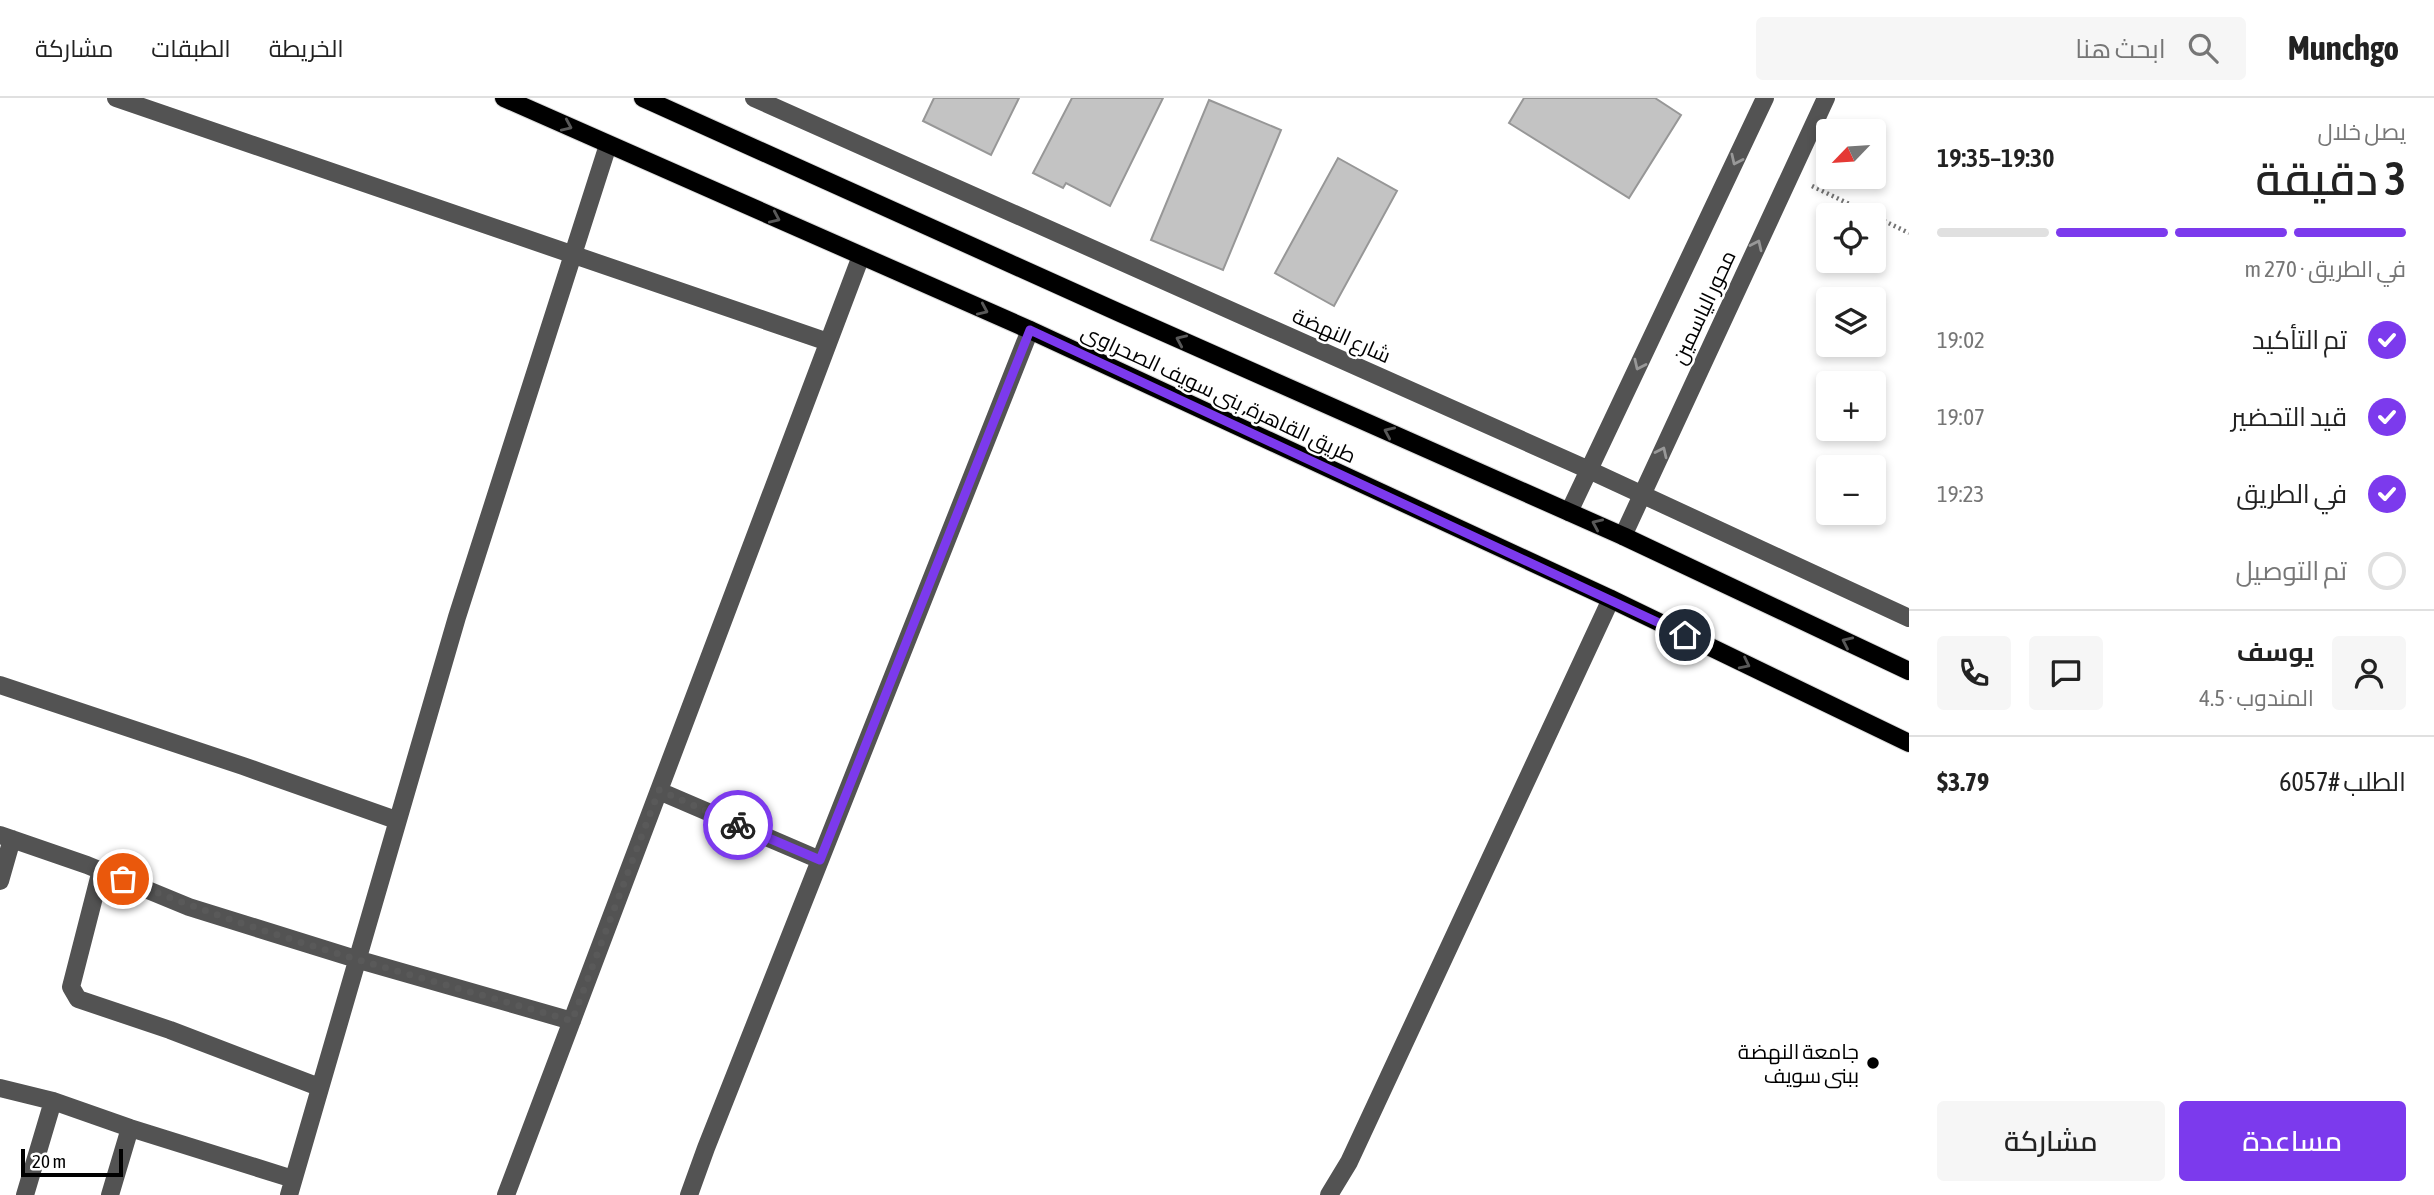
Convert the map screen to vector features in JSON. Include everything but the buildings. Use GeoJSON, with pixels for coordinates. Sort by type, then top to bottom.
{"type":"FeatureCollection","features":[{"type":"Feature","properties":{"kind":"main road","name":"طريق القاهرة, بنى سويف الصحراوى"},"geometry":{"type":"LineString","coordinates":[[504,98],[1030,330],[1611,598],[1909,743]]}},
{"type":"Feature","properties":{"kind":"main road","name":"طريق القاهرة, بنى سويف الصحراوى"},"geometry":{"type":"LineString","coordinates":[[643,98],[1623,536],[1909,671]]}},
{"type":"Feature","properties":{"kind":"street"},"geometry":{"type":"LineString","coordinates":[[116,98],[828,342]]}},
{"type":"Feature","properties":{"kind":"street","name":"شارع النهضة"},"geometry":{"type":"LineString","coordinates":[[754,98],[1589,470],[1909,618]]}},
{"type":"Feature","properties":{"kind":"street","name":"محور الياسمين"},"geometry":{"type":"LineString","coordinates":[[1569,512],[1765,98]]}},
{"type":"Feature","properties":{"kind":"street","name":"محور الياسمين"},"geometry":{"type":"LineString","coordinates":[[1623,536],[1826,98]]}},
{"type":"Feature","properties":{"kind":"street"},"geometry":{"type":"LineString","coordinates":[[0,1088],[53,1101],[291,1187],[396,820],[499,481],[608,145]]}},
{"type":"Feature","properties":{"kind":"street"},"geometry":{"type":"LineString","coordinates":[[506,1195],[861,256]]}},
{"type":"Feature","properties":{"kind":"street"},"geometry":{"type":"LineString","coordinates":[[689,1195],[1030,330]]}},
{"type":"Feature","properties":{"kind":"street"},"geometry":{"type":"LineString","coordinates":[[1329,1195],[1349,1161],[1611,598]]}},
{"type":"Feature","properties":{"kind":"street"},"geometry":{"type":"LineString","coordinates":[[0,685],[396,820]]}},
{"type":"Feature","properties":{"kind":"street"},"geometry":{"type":"LineString","coordinates":[[659,790],[820,860]]}},
{"type":"Feature","properties":{"kind":"street"},"geometry":{"type":"LineString","coordinates":[[0,881],[6,837],[101,870],[189,907],[356,959],[572,1021]]}},
{"type":"Feature","properties":{"kind":"street"},"geometry":{"type":"LineString","coordinates":[[101,870],[71,987],[78,999],[170,1030],[319,1087]]}},
{"type":"Feature","properties":{"kind":"street"},"geometry":{"type":"LineString","coordinates":[[25,1195],[53,1101]]}},
{"type":"Feature","properties":{"kind":"street"},"geometry":{"type":"LineString","coordinates":[[110,1195],[130,1128]]}},
{"type":"Feature","properties":{"kind":"path"},"geometry":{"type":"LineString","coordinates":[[1789,175],[1846,203]]}},
{"type":"Feature","properties":{"kind":"path"},"geometry":{"type":"LineString","coordinates":[[1886,222],[1909,233]]}},
{"type":"Feature","properties":{"kind":"way so far"},"geometry":{"type":"LineString","coordinates":[[123,879],[189,907],[356,959],[572,1021],[659,790],[738,825]]}},
{"type":"Feature","properties":{"kind":"place","name":"جامعة النهضة ببنى سويف"},"geometry":{"type":"Point","coordinates":[1873,1063]}},
{"type":"Feature","properties":{"kind":"route"},"geometry":{"type":"LineString","coordinates":[[738,825],[820,860],[1030,330],[1685,635]]}}]}
